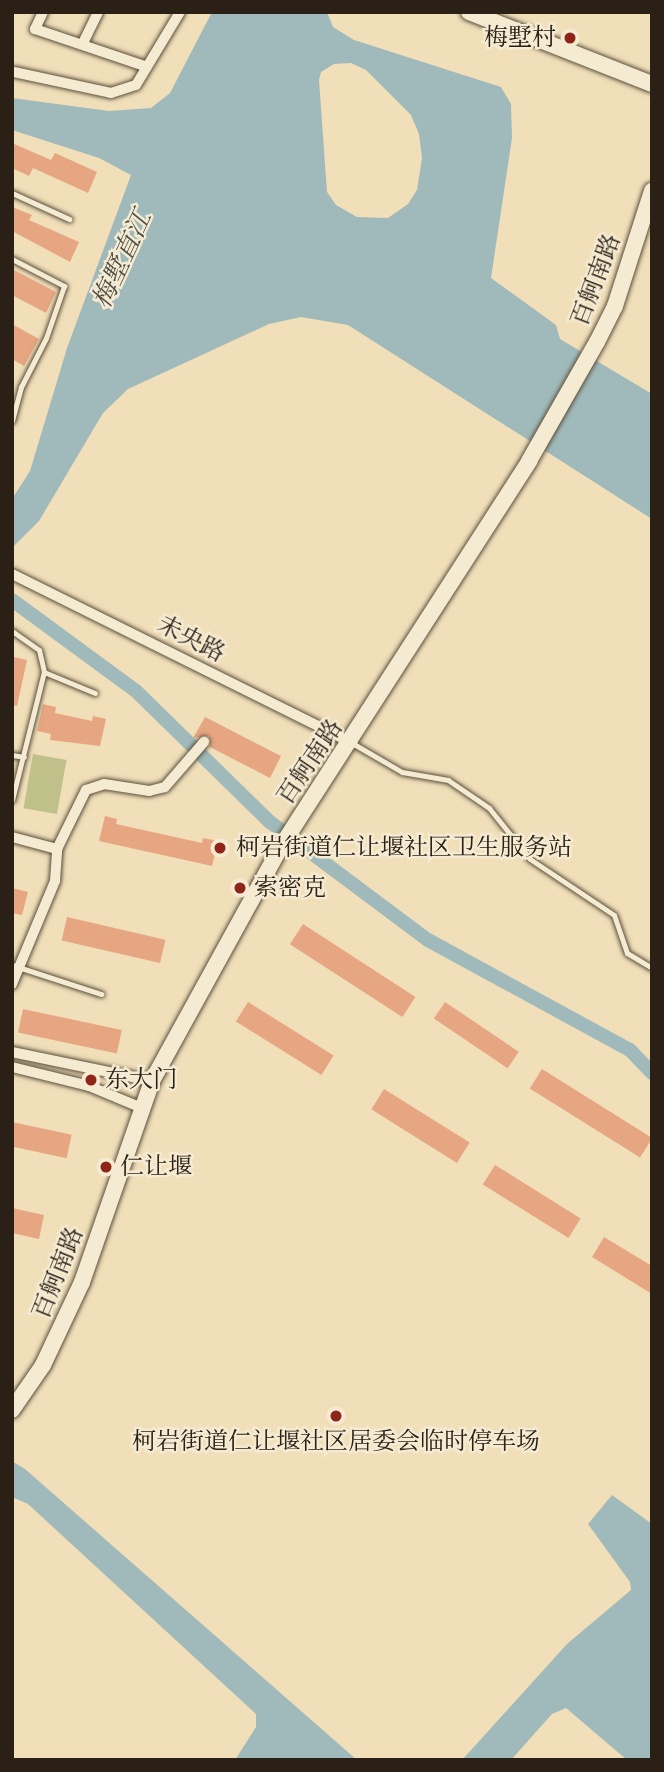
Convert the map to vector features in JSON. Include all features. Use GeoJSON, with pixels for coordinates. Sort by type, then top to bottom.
{"type":"FeatureCollection","features":[{"type":"Feature","properties":{"kind":"street"},"geometry":{"type":"LineString","coordinates":[[43,12],[35,29],[83,43],[147,67]]}},
{"type":"Feature","properties":{"kind":"street"},"geometry":{"type":"LineString","coordinates":[[83,43],[98,12]]}},
{"type":"Feature","properties":{"kind":"street"},"geometry":{"type":"LineString","coordinates":[[14,72],[111,93],[136,85],[180,12]]}},
{"type":"Feature","properties":{"kind":"street"},"geometry":{"type":"LineString","coordinates":[[469,12],[652,84]]}},
{"type":"Feature","properties":{"kind":"street","name":"百舸南路"},"geometry":{"type":"LineString","coordinates":[[12,1410],[43,1364],[82,1282],[152,1082],[280,848],[352,743],[529,461],[597,342],[615,306],[652,191]]}},
{"type":"Feature","properties":{"kind":"street","name":"未央路"},"geometry":{"type":"LineString","coordinates":[[12,573],[352,743]]}},
{"type":"Feature","properties":{"kind":"street"},"geometry":{"type":"LineString","coordinates":[[12,984],[15,965],[55,881],[57,849],[86,790],[104,784],[149,791],[165,787],[204,742]]}},
{"type":"Feature","properties":{"kind":"street"},"geometry":{"type":"LineString","coordinates":[[12,837],[57,849]]}},
{"type":"Feature","properties":{"kind":"street"},"geometry":{"type":"LineString","coordinates":[[12,1052],[152,1082]]}},
{"type":"Feature","properties":{"kind":"street"},"geometry":{"type":"LineString","coordinates":[[12,1068],[89,1086],[142,1108]]}},
{"type":"Feature","properties":{"kind":"lane"},"geometry":{"type":"LineString","coordinates":[[12,193],[69,219]]}},
{"type":"Feature","properties":{"kind":"lane"},"geometry":{"type":"LineString","coordinates":[[12,259],[64,286],[46,338],[21,387],[12,421]]}},
{"type":"Feature","properties":{"kind":"lane"},"geometry":{"type":"LineString","coordinates":[[12,631],[39,650],[44,672],[12,800]]}},
{"type":"Feature","properties":{"kind":"lane"},"geometry":{"type":"LineString","coordinates":[[44,672],[94,693]]}},
{"type":"Feature","properties":{"kind":"lane"},"geometry":{"type":"LineString","coordinates":[[352,743],[402,772],[448,780],[489,808],[530,859],[614,915],[627,953],[652,968]]}},
{"type":"Feature","properties":{"kind":"lane"},"geometry":{"type":"LineString","coordinates":[[12,755],[23,757]]}},
{"type":"Feature","properties":{"kind":"lane"},"geometry":{"type":"LineString","coordinates":[[15,965],[101,994]]}},
{"type":"Feature","properties":{"kind":"green space"},"geometry":{"type":"Polygon","coordinates":[[[33,754],[66,760],[57,814],[23,808],[33,754]]]}},
{"type":"Feature","properties":{"kind":"water","name":"梅墅直江"},"geometry":{"type":"Polygon","coordinates":[[[212,12],[327,12],[333,27],[354,40],[501,87],[511,104],[512,138],[491,278],[556,325],[560,339],[652,394],[652,519],[348,325],[301,317],[269,324],[128,389],[103,413],[39,521],[12,548],[12,499],[30,471],[67,348],[131,175],[99,158],[12,130],[12,98],[109,111],[151,108],[170,93],[212,12]],[[351,63],[334,64],[321,72],[319,80],[327,192],[336,205],[357,217],[388,218],[408,204],[417,190],[422,158],[419,134],[411,115],[366,70],[351,63]]]}},
{"type":"Feature","properties":{"kind":"water"},"geometry":{"type":"Polygon","coordinates":[[[12,1461],[25,1469],[357,1760],[235,1760],[256,1727],[256,1714],[28,1504],[12,1497],[12,1461]]]}},
{"type":"Feature","properties":{"kind":"water"},"geometry":{"type":"Polygon","coordinates":[[[612,1495],[652,1524],[652,1760],[627,1760],[566,1708],[552,1714],[511,1760],[462,1760],[567,1644],[631,1590],[630,1582],[588,1524],[612,1495]]]}},
{"type":"Feature","properties":{"kind":"building"},"geometry":{"type":"Polygon","coordinates":[[[12,143],[51,160],[55,153],[97,172],[88,193],[33,168],[29,176],[12,168],[12,143]]]}},
{"type":"Feature","properties":{"kind":"building"},"geometry":{"type":"Polygon","coordinates":[[[12,207],[32,215],[29,220],[79,242],[70,262],[12,231],[12,207]]]}},
{"type":"Feature","properties":{"kind":"building"},"geometry":{"type":"Polygon","coordinates":[[[12,269],[56,292],[46,313],[12,295],[12,269]]]}},
{"type":"Feature","properties":{"kind":"building"},"geometry":{"type":"Polygon","coordinates":[[[12,324],[39,339],[24,366],[12,359],[12,324]]]}},
{"type":"Feature","properties":{"kind":"building"},"geometry":{"type":"Polygon","coordinates":[[[14,657],[27,660],[17,706],[12,705],[14,657]]]}},
{"type":"Feature","properties":{"kind":"building"},"geometry":{"type":"Polygon","coordinates":[[[43,704],[56,707],[55,713],[92,721],[93,716],[106,719],[100,746],[50,740],[51,734],[37,731],[43,704]]]}},
{"type":"Feature","properties":{"kind":"building"},"geometry":{"type":"Polygon","coordinates":[[[205,717],[281,756],[270,778],[210,747],[209,736],[193,738],[205,717]]]}},
{"type":"Feature","properties":{"kind":"building"},"geometry":{"type":"Polygon","coordinates":[[[105,816],[117,819],[116,824],[202,843],[203,838],[218,841],[212,866],[99,841],[105,816]]]}},
{"type":"Feature","properties":{"kind":"building"},"geometry":{"type":"Polygon","coordinates":[[[12,888],[28,892],[22,915],[12,913],[12,888]]]}},
{"type":"Feature","properties":{"kind":"building"},"geometry":{"type":"Polygon","coordinates":[[[67,917],[165,940],[160,963],[62,940],[67,917]]]}},
{"type":"Feature","properties":{"kind":"building"},"geometry":{"type":"Polygon","coordinates":[[[303,924],[415,997],[402,1017],[290,944],[303,924]]]}},
{"type":"Feature","properties":{"kind":"building"},"geometry":{"type":"Polygon","coordinates":[[[248,1002],[334,1056],[321,1075],[236,1022],[248,1002]]]}},
{"type":"Feature","properties":{"kind":"building"},"geometry":{"type":"Polygon","coordinates":[[[445,1002],[519,1052],[508,1068],[434,1019],[445,1002]]]}},
{"type":"Feature","properties":{"kind":"building"},"geometry":{"type":"Polygon","coordinates":[[[23,1009],[122,1030],[117,1053],[18,1032],[23,1009]]]}},
{"type":"Feature","properties":{"kind":"building"},"geometry":{"type":"Polygon","coordinates":[[[542,1069],[652,1138],[640,1157],[530,1089],[542,1069]]]}},
{"type":"Feature","properties":{"kind":"building"},"geometry":{"type":"Polygon","coordinates":[[[384,1089],[470,1143],[457,1163],[371,1109],[384,1089]]]}},
{"type":"Feature","properties":{"kind":"building"},"geometry":{"type":"Polygon","coordinates":[[[12,1122],[72,1135],[67,1158],[12,1147],[12,1122]]]}},
{"type":"Feature","properties":{"kind":"building"},"geometry":{"type":"Polygon","coordinates":[[[495,1165],[581,1219],[568,1238],[483,1185],[495,1165]]]}},
{"type":"Feature","properties":{"kind":"building"},"geometry":{"type":"Polygon","coordinates":[[[12,1208],[44,1215],[39,1239],[12,1233],[12,1208]]]}},
{"type":"Feature","properties":{"kind":"building"},"geometry":{"type":"Polygon","coordinates":[[[604,1237],[652,1266],[652,1294],[592,1257],[604,1237]]]}},
{"type":"Feature","properties":{"kind":"waterway"},"geometry":{"type":"LineString","coordinates":[[12,600],[136,691],[270,822],[428,940],[630,1050],[652,1073]]}},
{"type":"Feature","properties":{"kind":"place","name":"梅墅村"},"geometry":{"type":"Point","coordinates":[570,38]}},
{"type":"Feature","properties":{"kind":"place","name":"柯岩街道仁让堰社区卫生服务站"},"geometry":{"type":"Point","coordinates":[220,848]}},
{"type":"Feature","properties":{"kind":"place","name":"索密克"},"geometry":{"type":"Point","coordinates":[240,888]}},
{"type":"Feature","properties":{"kind":"place","name":"东大门"},"geometry":{"type":"Point","coordinates":[91,1080]}},
{"type":"Feature","properties":{"kind":"place","name":"仁让堰"},"geometry":{"type":"Point","coordinates":[106,1167]}},
{"type":"Feature","properties":{"kind":"place","name":"柯岩街道仁让堰社区居委会临时停车场"},"geometry":{"type":"Point","coordinates":[336,1416]}}]}
